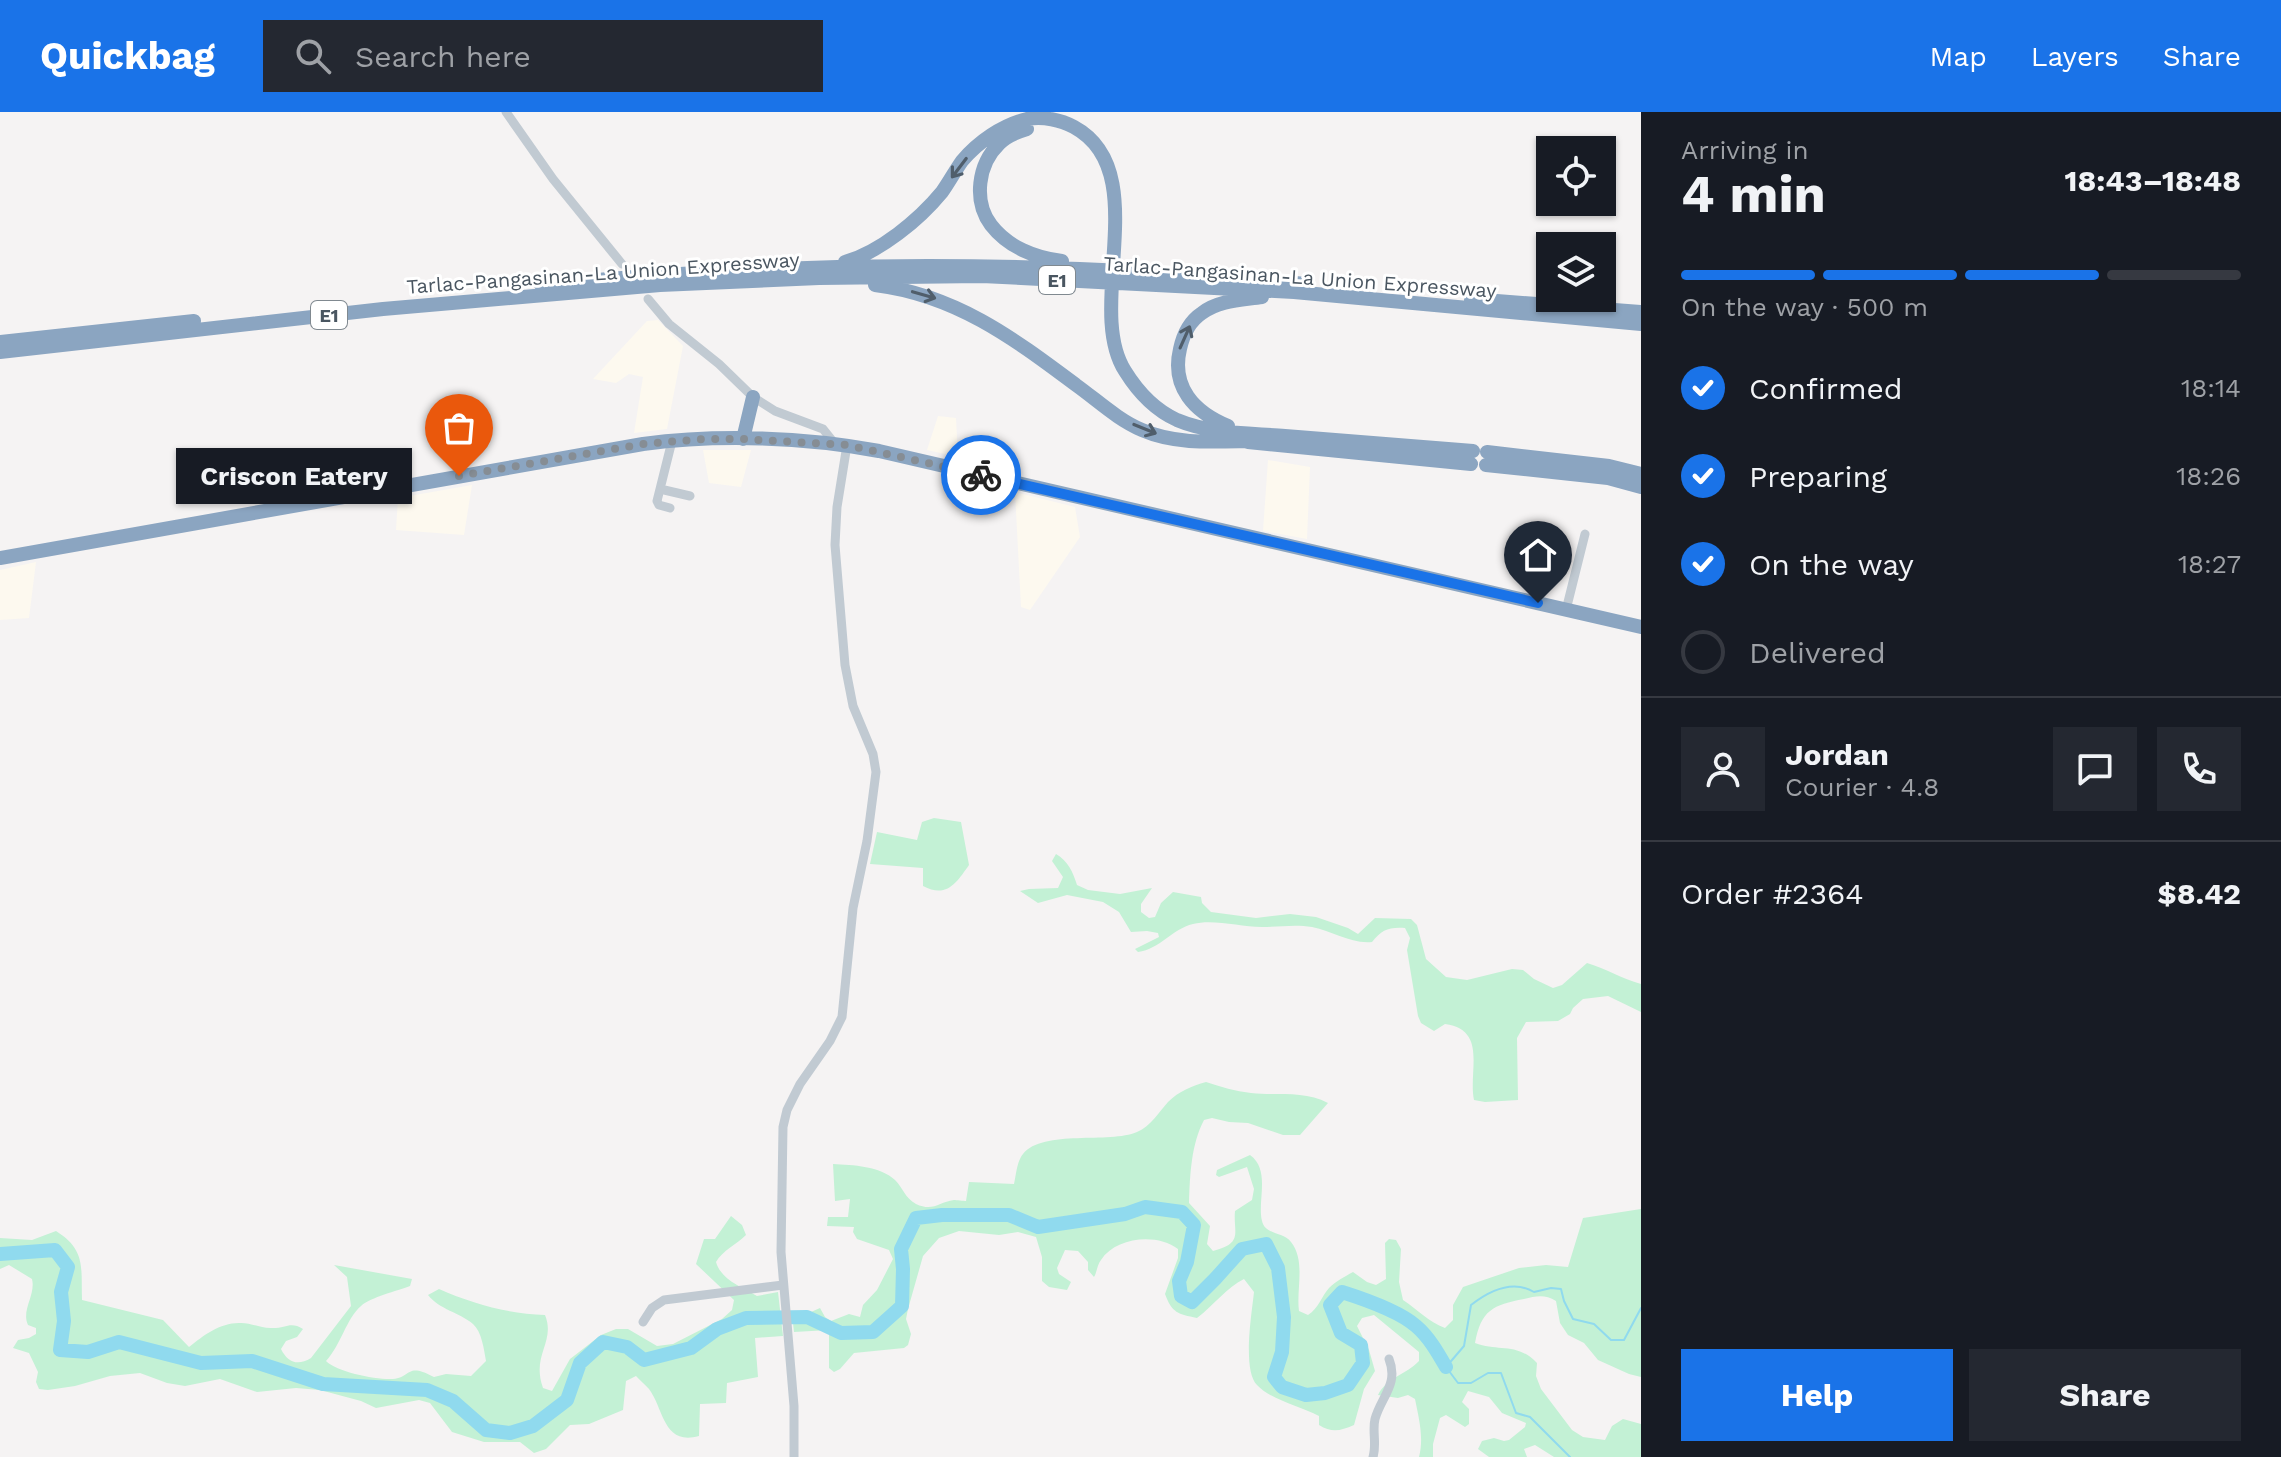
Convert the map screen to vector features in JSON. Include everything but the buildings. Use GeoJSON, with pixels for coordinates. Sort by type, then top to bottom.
{"type":"FeatureCollection","features":[{"type":"Feature","properties":{"kind":"highway"},"geometry":{"type":"LineString","coordinates":[[822,272],[886,243],[924,211],[963,160],[1005,127],[1029,119],[1057,120],[1090,138],[1106,158],[1114,200],[1105,324],[1107,346],[1115,371],[1129,392],[1170,426],[1192,435],[1609,466],[1641,474]]}},
{"type":"Feature","properties":{"kind":"highway"},"geometry":{"type":"LineString","coordinates":[[1110,252],[1105,181],[1096,157],[1077,136],[1043,126],[1031,127],[999,143],[986,161],[979,190],[992,227],[1011,245],[1025,252],[1110,270]]}},
{"type":"Feature","properties":{"kind":"highway","name":"Tarlac-Pangasinan-La Union Expressway"},"geometry":{"type":"LineString","coordinates":[[0,342],[614,278],[982,265],[1288,282],[1641,312]]}},
{"type":"Feature","properties":{"kind":"highway"},"geometry":{"type":"LineString","coordinates":[[822,272],[943,301],[991,324],[1142,430],[1190,442],[1246,437]]}},
{"type":"Feature","properties":{"kind":"highway","name":"Tarlac-Pangasinan-La Union Expressway"},"geometry":{"type":"LineString","coordinates":[[0,352],[398,308],[822,272],[982,276],[1294,292],[1641,324]]}},
{"type":"Feature","properties":{"kind":"highway"},"geometry":{"type":"LineString","coordinates":[[1246,437],[1199,409],[1183,390],[1177,359],[1181,343],[1188,328],[1201,313],[1218,304],[1294,292]]}},
{"type":"Feature","properties":{"kind":"highway"},"geometry":{"type":"LineString","coordinates":[[743,439],[753,397]]}},
{"type":"Feature","properties":{"kind":"highway"},"geometry":{"type":"LineString","coordinates":[[0,558],[643,444],[743,439],[841,445],[1641,627]]}},
{"type":"Feature","properties":{"kind":"highway"},"geometry":{"type":"LineString","coordinates":[[1479,458],[1608,478],[1641,487]]}},
{"type":"Feature","properties":{"kind":"street"},"geometry":{"type":"LineString","coordinates":[[506,112],[553,179],[622,264]]}},
{"type":"Feature","properties":{"kind":"street"},"geometry":{"type":"LineString","coordinates":[[648,299],[669,324],[719,364],[753,397],[775,411],[823,429],[841,445],[835,545],[848,679],[853,706],[876,764],[867,841],[853,908],[842,1017],[830,1041],[800,1084],[784,1117],[781,1252],[794,1406],[794,1457]]}},
{"type":"Feature","properties":{"kind":"street"},"geometry":{"type":"LineString","coordinates":[[670,508],[657,503],[672,441]]}},
{"type":"Feature","properties":{"kind":"street"},"geometry":{"type":"LineString","coordinates":[[660,489],[690,496]]}},
{"type":"Feature","properties":{"kind":"street"},"geometry":{"type":"LineString","coordinates":[[1566,610],[1585,534]]}},
{"type":"Feature","properties":{"kind":"street"},"geometry":{"type":"LineString","coordinates":[[643,1322],[652,1308],[664,1300],[783,1285]]}},
{"type":"Feature","properties":{"kind":"street"},"geometry":{"type":"LineString","coordinates":[[1373,1457],[1376,1449],[1375,1417],[1392,1378],[1389,1359]]}},
{"type":"Feature","properties":{"kind":"shaded area"},"geometry":{"type":"Polygon","coordinates":[[[658,320],[683,346],[667,429],[634,433],[643,377],[629,374],[616,383],[593,379],[647,321],[658,320]]]}},
{"type":"Feature","properties":{"kind":"shaded area"},"geometry":{"type":"Polygon","coordinates":[[[938,416],[956,418],[958,457],[927,450],[938,416]]]}},
{"type":"Feature","properties":{"kind":"shaded area"},"geometry":{"type":"Polygon","coordinates":[[[703,450],[751,450],[741,487],[709,483],[703,450]]]}},
{"type":"Feature","properties":{"kind":"shaded area"},"geometry":{"type":"Polygon","coordinates":[[[1268,460],[1310,467],[1307,539],[1263,531],[1268,460]]]}},
{"type":"Feature","properties":{"kind":"shaded area"},"geometry":{"type":"Polygon","coordinates":[[[472,485],[464,535],[396,530],[398,498],[472,485]]]}},
{"type":"Feature","properties":{"kind":"shaded area"},"geometry":{"type":"Polygon","coordinates":[[[1015,492],[1075,507],[1080,537],[1030,610],[1021,607],[1015,492]]]}},
{"type":"Feature","properties":{"kind":"shaded area"},"geometry":{"type":"Polygon","coordinates":[[[36,562],[29,618],[0,620],[0,570],[36,562]]]}},
{"type":"Feature","properties":{"kind":"green space"},"geometry":{"type":"Polygon","coordinates":[[[934,818],[961,822],[969,865],[950,887],[939,891],[923,886],[923,868],[870,864],[877,832],[917,840],[922,822],[934,818]]]}},
{"type":"Feature","properties":{"kind":"green space"},"geometry":{"type":"Polygon","coordinates":[[[1056,854],[1070,867],[1077,885],[1088,890],[1120,894],[1152,888],[1141,904],[1141,912],[1149,918],[1155,917],[1161,903],[1173,892],[1201,897],[1202,903],[1211,912],[1256,918],[1290,914],[1316,917],[1358,934],[1375,918],[1411,919],[1417,925],[1426,959],[1446,977],[1467,980],[1512,969],[1523,970],[1553,988],[1562,985],[1587,963],[1641,984],[1641,1012],[1608,996],[1583,999],[1570,1014],[1558,1021],[1526,1022],[1517,1038],[1518,1100],[1474,1100],[1473,1053],[1467,1034],[1445,1024],[1434,1031],[1421,1023],[1418,1016],[1407,950],[1410,938],[1405,928],[1386,930],[1372,942],[1364,942],[1306,926],[1201,923],[1179,930],[1153,947],[1138,952],[1135,949],[1159,937],[1158,933],[1131,932],[1119,912],[1103,902],[1067,895],[1038,903],[1020,891],[1058,888],[1063,877],[1052,861],[1056,854]]]}},
{"type":"Feature","properties":{"kind":"green space"},"geometry":{"type":"Polygon","coordinates":[[[1206,1082],[1251,1093],[1310,1096],[1328,1103],[1300,1135],[1283,1135],[1248,1123],[1212,1118],[1204,1120],[1196,1140],[1191,1171],[1189,1203],[1210,1226],[1207,1244],[1213,1251],[1233,1241],[1235,1211],[1252,1200],[1254,1189],[1247,1167],[1219,1177],[1217,1170],[1250,1155],[1256,1161],[1262,1177],[1262,1221],[1267,1229],[1288,1239],[1296,1250],[1299,1311],[1308,1315],[1329,1288],[1353,1272],[1376,1285],[1386,1279],[1385,1243],[1389,1239],[1396,1240],[1401,1249],[1399,1282],[1403,1300],[1445,1328],[1453,1320],[1453,1305],[1463,1287],[1519,1268],[1546,1265],[1568,1267],[1583,1218],[1641,1209],[1641,1377],[1598,1360],[1584,1343],[1568,1335],[1560,1323],[1556,1301],[1544,1296],[1513,1301],[1490,1311],[1481,1323],[1475,1343],[1530,1356],[1537,1363],[1536,1376],[1541,1389],[1572,1430],[1583,1437],[1605,1440],[1612,1426],[1623,1419],[1641,1424],[1641,1457],[1554,1457],[1535,1445],[1524,1449],[1527,1457],[1489,1457],[1478,1449],[1482,1441],[1494,1438],[1509,1440],[1526,1423],[1502,1413],[1489,1397],[1468,1391],[1462,1402],[1469,1409],[1469,1424],[1465,1427],[1446,1415],[1440,1418],[1433,1457],[1419,1457],[1421,1436],[1415,1399],[1408,1395],[1398,1398],[1378,1395],[1386,1384],[1419,1361],[1419,1352],[1374,1315],[1362,1318],[1357,1326],[1375,1371],[1364,1389],[1354,1425],[1336,1430],[1324,1428],[1319,1425],[1319,1416],[1270,1395],[1252,1378],[1249,1340],[1254,1292],[1244,1279],[1197,1318],[1180,1314],[1170,1305],[1165,1294],[1178,1258],[1178,1249],[1148,1239],[1116,1246],[1101,1260],[1094,1277],[1088,1270],[1088,1262],[1078,1251],[1065,1250],[1057,1268],[1059,1274],[1071,1282],[1067,1290],[1049,1287],[1042,1281],[1042,1257],[1036,1237],[1018,1232],[999,1235],[959,1231],[939,1238],[923,1256],[906,1319],[911,1334],[904,1348],[854,1353],[834,1372],[829,1368],[829,1330],[794,1332],[792,1314],[820,1308],[831,1321],[849,1314],[860,1317],[863,1305],[877,1290],[893,1259],[889,1250],[857,1239],[854,1227],[827,1226],[828,1217],[848,1217],[850,1199],[835,1201],[833,1164],[866,1167],[889,1175],[912,1202],[922,1206],[966,1201],[969,1182],[1014,1184],[1021,1157],[1033,1146],[1061,1139],[1111,1137],[1137,1132],[1151,1123],[1177,1095],[1206,1082]]]}},
{"type":"Feature","properties":{"kind":"green space"},"geometry":{"type":"Polygon","coordinates":[[[731,1216],[742,1225],[746,1235],[716,1262],[722,1274],[757,1296],[778,1292],[783,1336],[755,1338],[758,1377],[727,1383],[726,1403],[700,1404],[699,1436],[687,1438],[671,1431],[649,1389],[636,1376],[626,1381],[623,1410],[589,1424],[570,1425],[546,1449],[534,1453],[520,1442],[484,1442],[452,1432],[430,1403],[419,1400],[376,1408],[320,1390],[296,1388],[257,1392],[220,1379],[185,1386],[140,1373],[110,1376],[75,1386],[39,1389],[36,1382],[38,1372],[29,1353],[13,1348],[18,1340],[36,1334],[36,1328],[28,1325],[26,1319],[32,1279],[9,1265],[0,1269],[0,1238],[32,1240],[56,1231],[77,1252],[82,1300],[163,1320],[189,1347],[220,1327],[234,1323],[269,1328],[295,1325],[303,1329],[297,1337],[286,1341],[281,1349],[290,1360],[298,1362],[311,1358],[351,1306],[347,1277],[334,1265],[412,1279],[410,1286],[361,1306],[326,1361],[348,1372],[377,1378],[399,1378],[414,1371],[434,1377],[446,1374],[471,1376],[486,1361],[481,1336],[473,1324],[428,1295],[439,1289],[491,1307],[545,1315],[548,1333],[540,1376],[543,1388],[552,1391],[570,1359],[601,1335],[616,1329],[628,1329],[657,1346],[673,1344],[722,1319],[732,1310],[734,1300],[696,1264],[704,1239],[715,1239],[731,1216]]]}},
{"type":"Feature","properties":{"kind":"waterway"},"geometry":{"type":"LineString","coordinates":[[0,1254],[55,1250],[68,1267],[61,1292],[64,1321],[60,1350],[88,1352],[119,1342],[201,1363],[252,1361],[323,1384],[427,1390],[453,1401],[486,1430],[510,1433],[533,1426],[567,1400],[580,1363],[603,1342],[627,1347],[644,1360],[691,1348],[717,1329],[746,1318],[807,1317],[841,1333],[873,1332],[902,1306],[901,1249],[916,1218],[942,1215],[1009,1215],[1038,1227],[1125,1214],[1145,1207],[1182,1212],[1194,1225],[1187,1262],[1179,1281],[1181,1296],[1192,1302],[1242,1249],[1266,1244],[1278,1268],[1284,1317],[1282,1352],[1274,1377],[1282,1387],[1306,1395],[1325,1393],[1348,1385],[1363,1363],[1361,1345],[1341,1333],[1330,1305],[1342,1292],[1381,1306],[1409,1321],[1421,1330],[1446,1367]]}},
{"type":"Feature","properties":{"kind":"waterway"},"geometry":{"type":"LineString","coordinates":[[1570,1457],[1530,1417],[1516,1413],[1501,1373],[1488,1373],[1471,1383],[1458,1383],[1446,1367],[1464,1346],[1471,1305],[1501,1288],[1526,1288],[1534,1292],[1561,1289],[1573,1319],[1594,1324],[1611,1340],[1624,1340],[1641,1308]]}},
{"type":"Feature","properties":{"kind":"way so far"},"geometry":{"type":"LineString","coordinates":[[459,476],[643,444],[703,439],[847,445],[981,475]]}},
{"type":"Feature","properties":{"kind":"place","name":"Criscon Eatery"},"geometry":{"type":"Point","coordinates":[459,476]}},
{"type":"Feature","properties":{"kind":"route"},"geometry":{"type":"LineString","coordinates":[[981,475],[1538,603]]}}]}
